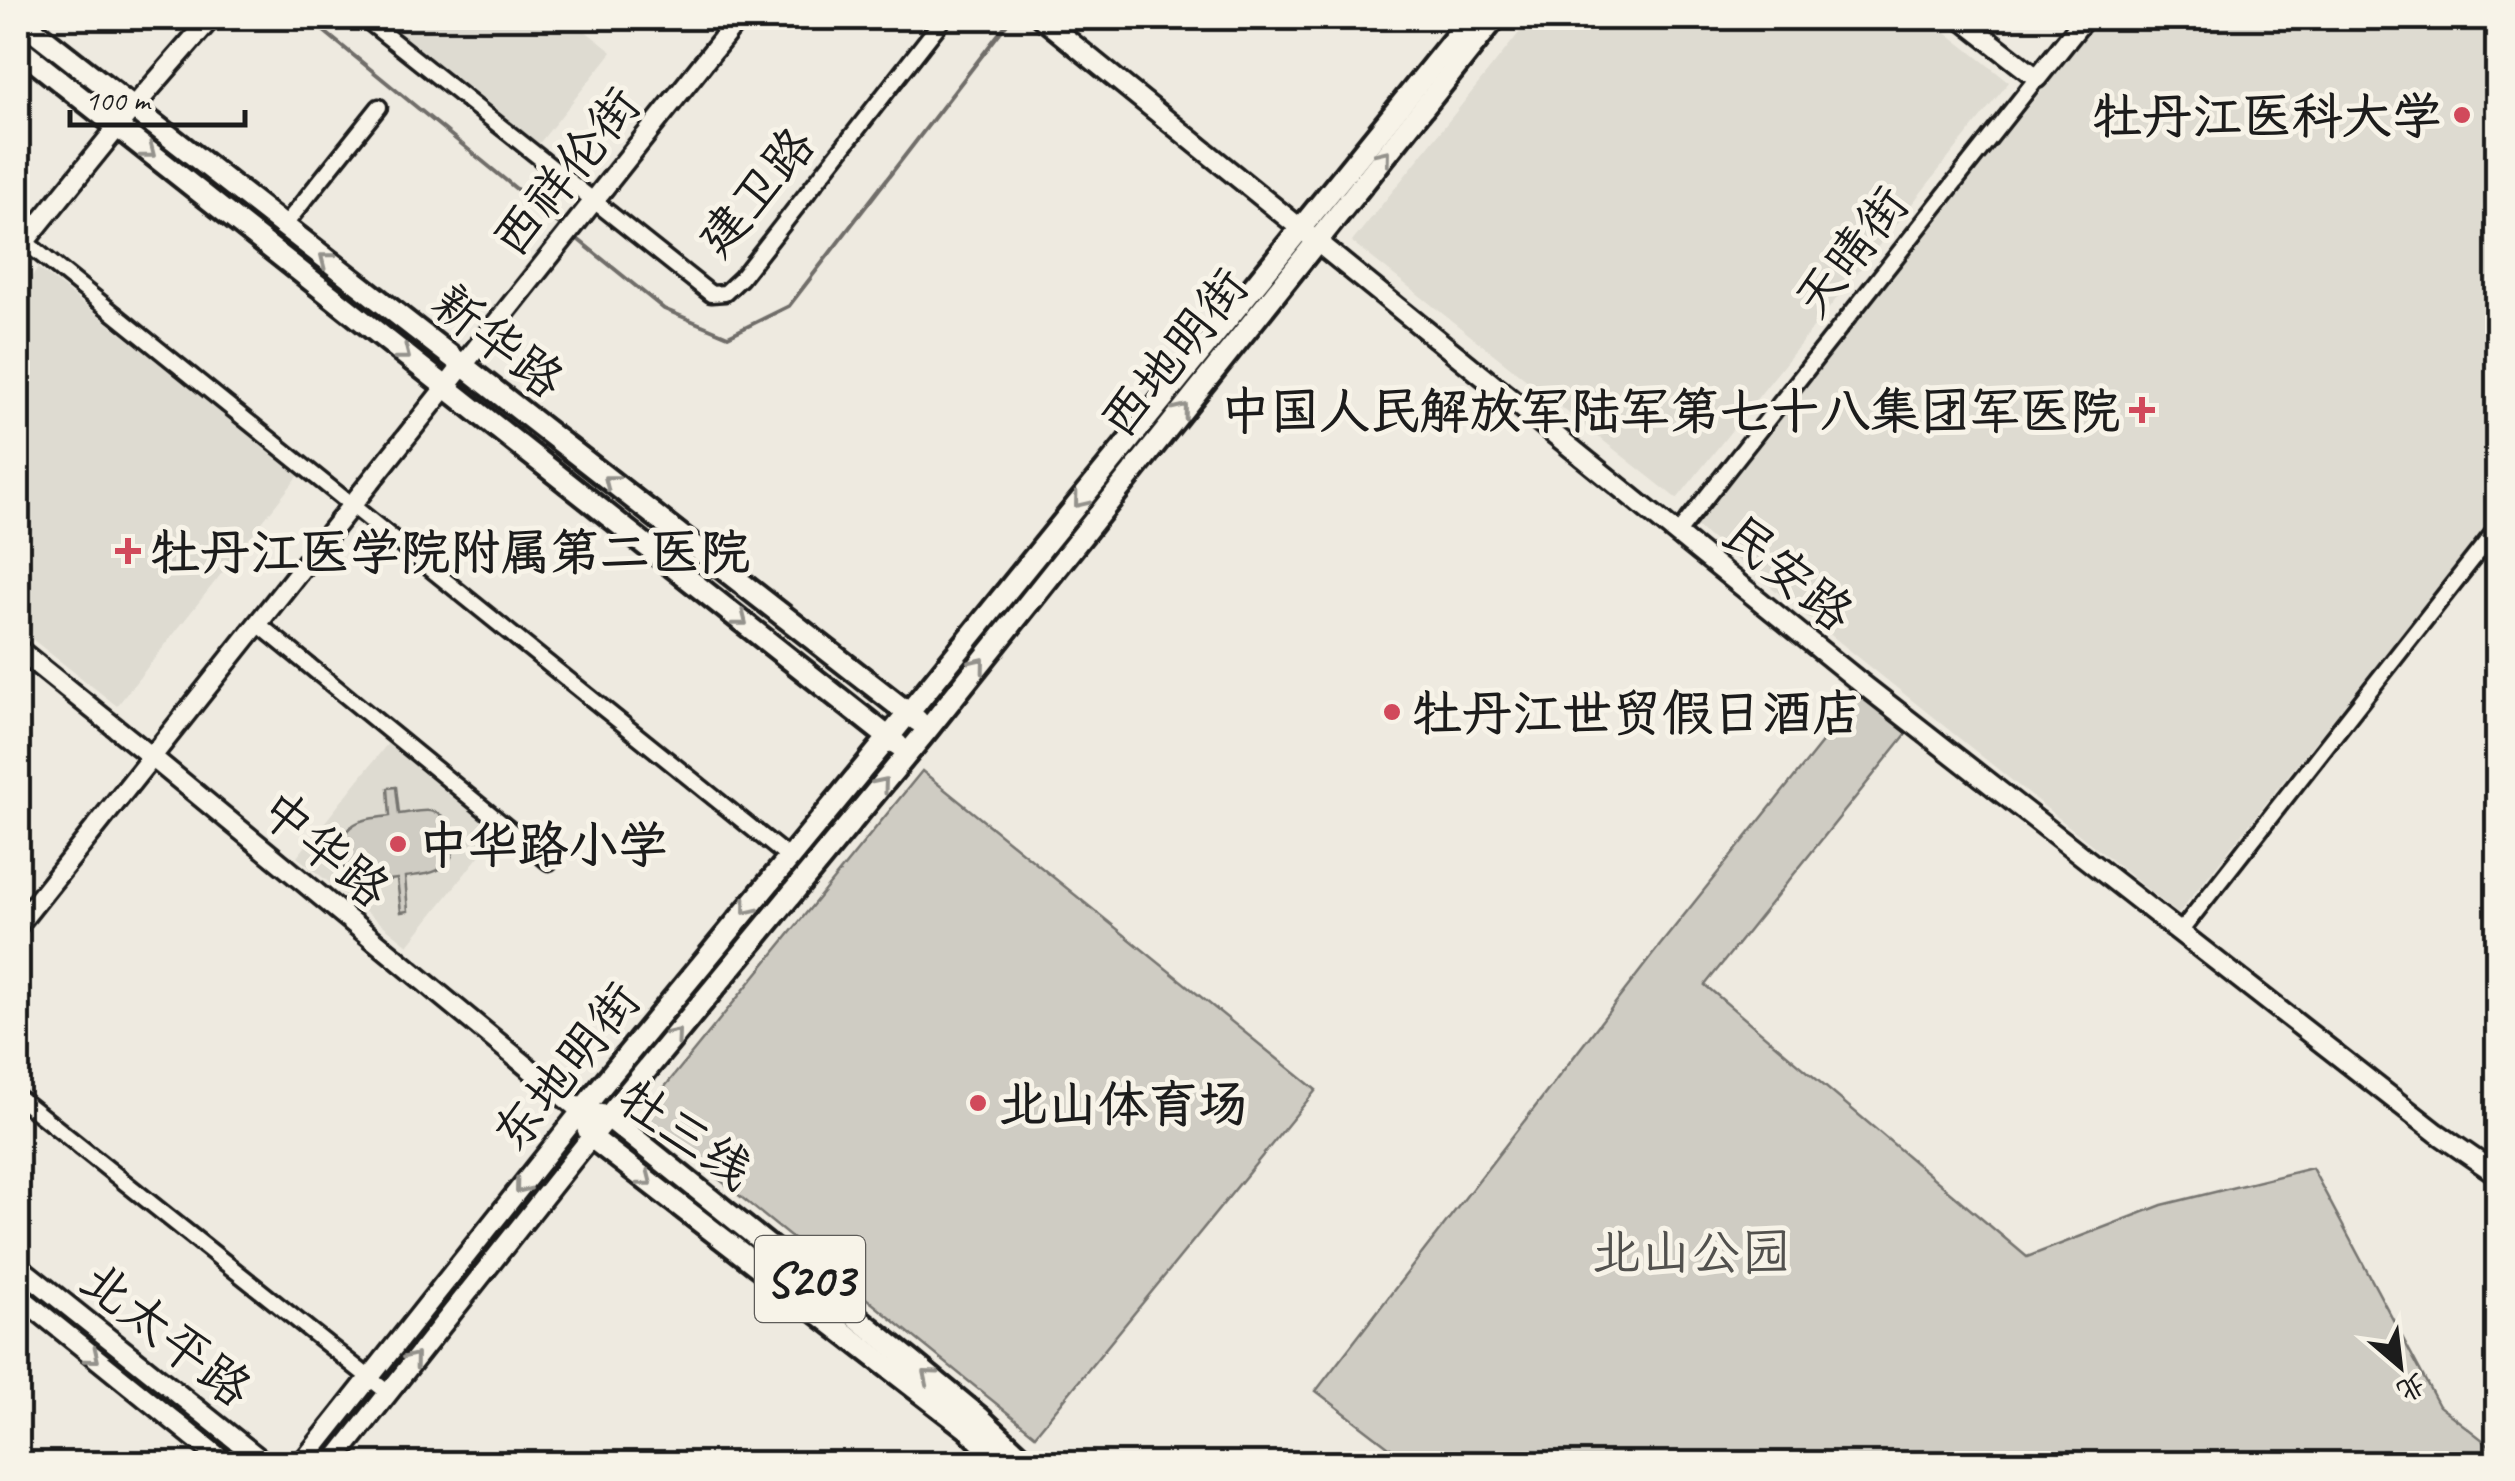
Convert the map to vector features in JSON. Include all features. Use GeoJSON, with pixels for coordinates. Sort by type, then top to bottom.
{"type":"FeatureCollection","features":[{"type":"Feature","properties":{"kind":"main road","name":"新华路"},"geometry":{"type":"LineString","coordinates":[[18,18],[284,226],[453,375],[918,740]]}},
{"type":"Feature","properties":{"kind":"main road","name":"西地明街"},"geometry":{"type":"LineString","coordinates":[[918,740],[1471,18]]}},
{"type":"Feature","properties":{"kind":"main road","name":"西地明街"},"geometry":{"type":"LineString","coordinates":[[898,725],[1495,18]]}},
{"type":"Feature","properties":{"kind":"main road"},"geometry":{"type":"LineString","coordinates":[[18,48],[119,128],[453,375],[918,740]]}},
{"type":"Feature","properties":{"kind":"main road","name":"东地明街"},"geometry":{"type":"LineString","coordinates":[[581,1111],[898,725]]}},
{"type":"Feature","properties":{"kind":"main road","name":"东地明街"},"geometry":{"type":"LineString","coordinates":[[590,1137],[918,740]]}},
{"type":"Feature","properties":{"kind":"main road","name":"牡三线"},"geometry":{"type":"LineString","coordinates":[[1002,1464],[968,1430],[590,1137],[581,1111],[607,1116],[925,1372],[1028,1464]]}},
{"type":"Feature","properties":{"kind":"street"},"geometry":{"type":"LineString","coordinates":[[211,18],[20,243],[789,858]]}},
{"type":"Feature","properties":{"kind":"street","name":"建卫路"},"geometry":{"type":"LineString","coordinates":[[364,18],[711,294],[725,293],[741,278],[944,18]]}},
{"type":"Feature","properties":{"kind":"street","name":"西祥伦街"},"geometry":{"type":"LineString","coordinates":[[18,925],[738,18]]}},
{"type":"Feature","properties":{"kind":"street","name":"民安路"},"geometry":{"type":"LineString","coordinates":[[1041,18],[1861,683],[2437,1133],[2498,1175]]}},
{"type":"Feature","properties":{"kind":"street"},"geometry":{"type":"LineString","coordinates":[[1960,18],[2037,78]]}},
{"type":"Feature","properties":{"kind":"street","name":"天晴街"},"geometry":{"type":"LineString","coordinates":[[1677,534],[2086,18]]}},
{"type":"Feature","properties":{"kind":"street"},"geometry":{"type":"LineString","coordinates":[[284,226],[379,107]]}},
{"type":"Feature","properties":{"kind":"street"},"geometry":{"type":"LineString","coordinates":[[2180,932],[2498,527]]}},
{"type":"Feature","properties":{"kind":"street"},"geometry":{"type":"LineString","coordinates":[[258,623],[549,862]]}},
{"type":"Feature","properties":{"kind":"street","name":"中华路"},"geometry":{"type":"LineString","coordinates":[[18,649],[581,1111]]}},
{"type":"Feature","properties":{"kind":"street"},"geometry":{"type":"LineString","coordinates":[[18,1097],[387,1392]]}},
{"type":"Feature","properties":{"kind":"street","name":"东地明街"},"geometry":{"type":"LineString","coordinates":[[301,1464],[581,1111]]}},
{"type":"Feature","properties":{"kind":"street","name":"东地明街"},"geometry":{"type":"LineString","coordinates":[[332,1464],[590,1137]]}},
{"type":"Feature","properties":{"kind":"street","name":"北太平路"},"geometry":{"type":"LineString","coordinates":[[18,1266],[266,1464]]}},
{"type":"Feature","properties":{"kind":"street","name":"北太平路"},"geometry":{"type":"LineString","coordinates":[[18,1296],[226,1464]]}},
{"type":"Feature","properties":{"kind":"shaded area"},"geometry":{"type":"Polygon","coordinates":[[[366,18],[583,18],[578,25],[612,52],[534,150],[366,18]]]}},
{"type":"Feature","properties":{"kind":"shaded area"},"geometry":{"type":"Polygon","coordinates":[[[1531,18],[1928,18],[2009,82],[1677,499],[1352,242],[1531,18]]]}},
{"type":"Feature","properties":{"kind":"shaded area","name":"中国人民解放军陆军第七十八集团军医院"},"geometry":{"type":"Polygon","coordinates":[[[2099,18],[2497,18],[2497,513],[2178,914],[1694,525],[2099,18]]]}},
{"type":"Feature","properties":{"kind":"shaded area","name":"牡丹江医学院附属第二医院"},"geometry":{"type":"Polygon","coordinates":[[[38,268],[300,474],[117,706],[18,628],[18,294],[38,268]]]}},
{"type":"Feature","properties":{"kind":"shaded area","name":"中华路小学"},"geometry":{"type":"Polygon","coordinates":[[[388,743],[499,831],[408,945],[297,857],[388,743]]]}},
{"type":"Feature","properties":{"kind":"green space","name":"北山公园"},"geometry":{"type":"Polygon","coordinates":[[[1860,695],[1907,733],[1705,985],[2027,1257],[2162,1205],[2312,1168],[2439,1406],[2497,1451],[2497,1463],[1410,1463],[1316,1391],[1657,949],[1860,695]]]}},
{"type":"Feature","properties":{"kind":"green space","name":"北山体育场"},"geometry":{"type":"Polygon","coordinates":[[[922,771],[1316,1090],[1035,1435],[641,1116],[922,771]]]}},
{"type":"Feature","properties":{"kind":"green space"},"geometry":{"type":"Polygon","coordinates":[[[396,787],[399,814],[439,814],[452,827],[455,844],[443,867],[405,877],[408,911],[401,912],[397,879],[373,882],[356,878],[348,873],[340,858],[341,841],[352,826],[390,816],[388,788],[396,787]]]}},
{"type":"Feature","properties":{"kind":"waterway"},"geometry":{"type":"LineString","coordinates":[[308,18],[564,228]]}},
{"type":"Feature","properties":{"kind":"waterway"},"geometry":{"type":"LineString","coordinates":[[575,237],[664,309],[728,336],[789,306],[1011,18]]}},
{"type":"Feature","properties":{"kind":"place","name":"牡丹江医科大学"},"geometry":{"type":"Point","coordinates":[2462,115]}},
{"type":"Feature","properties":{"kind":"place","name":"中国人民解放军陆军第七十八集团军医院"},"geometry":{"type":"Point","coordinates":[2142,410]}},
{"type":"Feature","properties":{"kind":"place","name":"牡丹江医学院附属第二医院"},"geometry":{"type":"Point","coordinates":[128,551]}},
{"type":"Feature","properties":{"kind":"place","name":"牡丹江世贸假日酒店"},"geometry":{"type":"Point","coordinates":[1392,712]}},
{"type":"Feature","properties":{"kind":"place","name":"中华路小学"},"geometry":{"type":"Point","coordinates":[398,844]}},
{"type":"Feature","properties":{"kind":"place","name":"北山体育场"},"geometry":{"type":"Point","coordinates":[978,1103]}}]}
